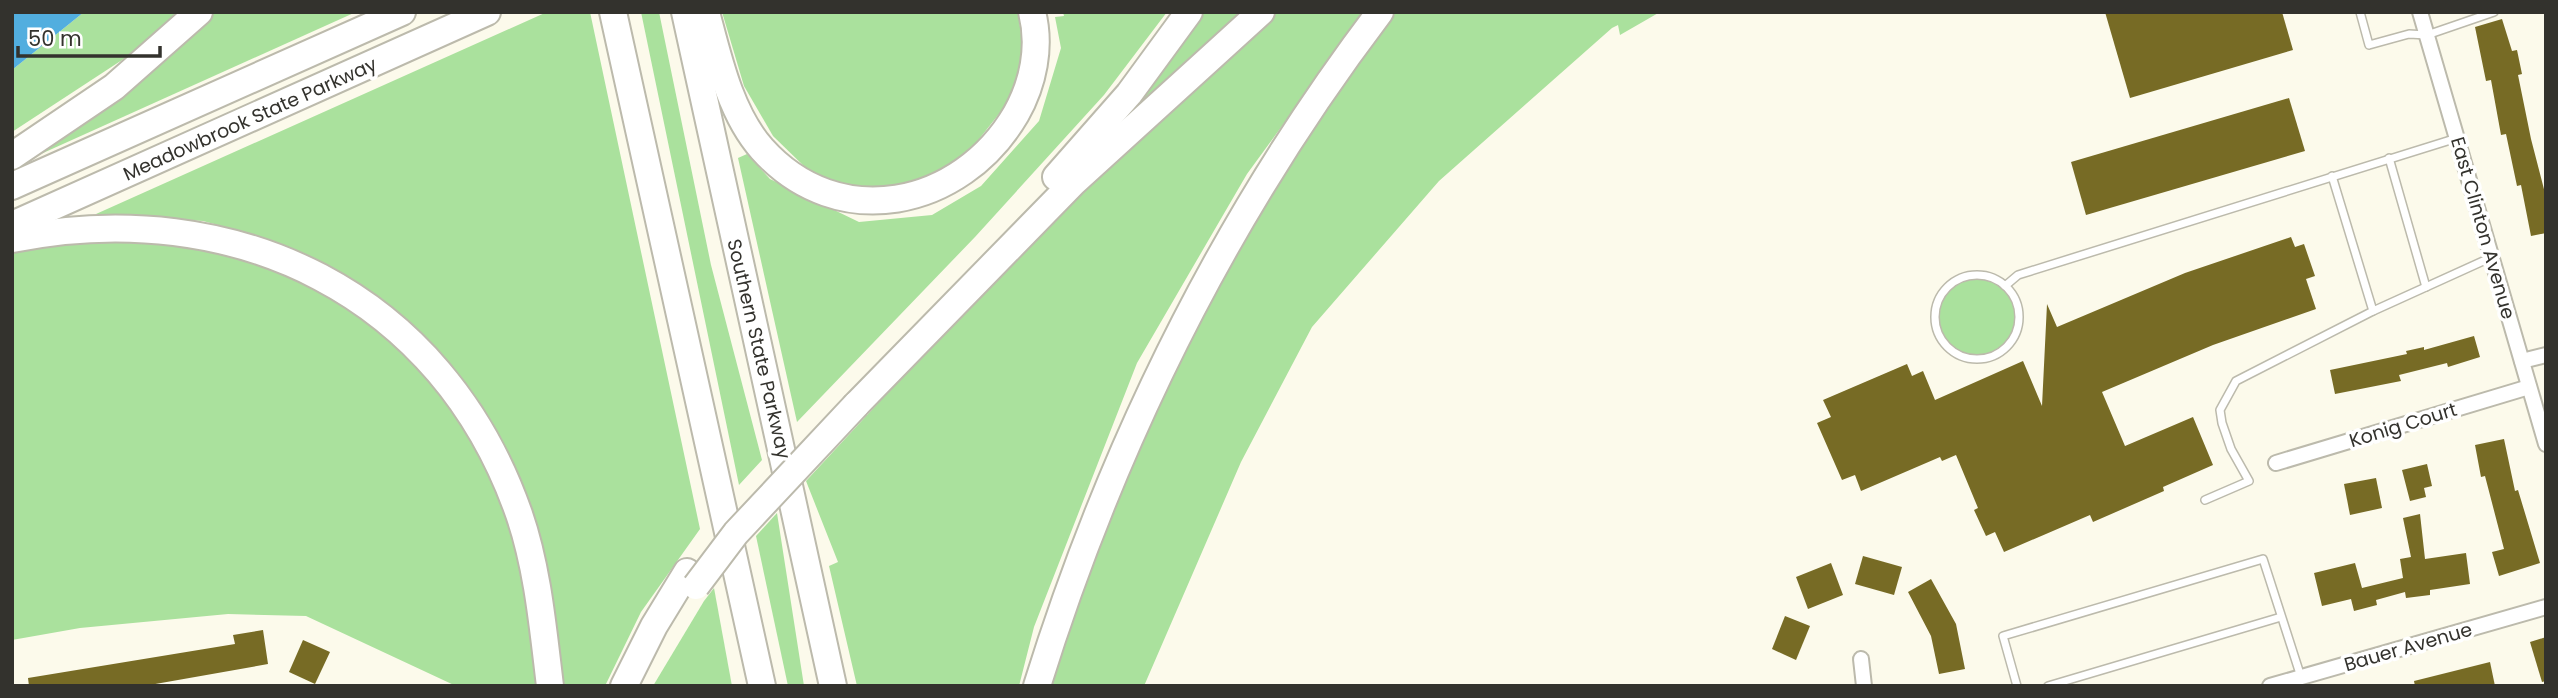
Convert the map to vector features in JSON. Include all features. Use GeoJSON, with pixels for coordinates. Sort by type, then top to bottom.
{"type":"FeatureCollection","features":[{"type":"Feature","properties":{"kind":"highway"},"geometry":{"type":"LineString","coordinates":[[12,156],[114,87],[199,12]]}},
{"type":"Feature","properties":{"kind":"highway","name":"Meadowbrook State Parkway"},"geometry":{"type":"LineString","coordinates":[[12,186],[402,12]]}},
{"type":"Feature","properties":{"kind":"highway","name":"Meadowbrook State Parkway"},"geometry":{"type":"LineString","coordinates":[[12,225],[487,12]]}},
{"type":"Feature","properties":{"kind":"highway"},"geometry":{"type":"LineString","coordinates":[[613,12],[756,657],[760,686]]}},
{"type":"Feature","properties":{"kind":"highway","name":"Southern State Parkway"},"geometry":{"type":"LineString","coordinates":[[685,12],[834,686]]}},
{"type":"Feature","properties":{"kind":"highway"},"geometry":{"type":"LineString","coordinates":[[706,12],[732,96],[760,147],[783,169],[817,188],[853,199],[886,201],[920,195],[955,180],[971,169],[1001,138],[1021,105],[1033,71],[1035,34],[1032,12]]}},
{"type":"Feature","properties":{"kind":"highway"},"geometry":{"type":"LineString","coordinates":[[849,401],[1080,151],[1129,94],[1189,12]]}},
{"type":"Feature","properties":{"kind":"highway"},"geometry":{"type":"LineString","coordinates":[[624,686],[654,626],[692,579],[747,499],[1073,183],[1261,12]]}},
{"type":"Feature","properties":{"kind":"highway"},"geometry":{"type":"LineString","coordinates":[[1037,686],[1086,542],[1125,442],[1189,310],[1241,217],[1292,136],[1380,12]]}},
{"type":"Feature","properties":{"kind":"highway"},"geometry":{"type":"LineString","coordinates":[[12,239],[101,227],[155,228],[211,236],[290,262],[331,283],[378,315],[442,377],[475,422],[499,466],[525,534],[550,686]]}},
{"type":"Feature","properties":{"kind":"highway"},"geometry":{"type":"LineString","coordinates":[[641,686],[692,579]]}},
{"type":"Feature","properties":{"kind":"street","name":"East Clinton Avenue"},"geometry":{"type":"LineString","coordinates":[[2420,12],[2546,444]]}},
{"type":"Feature","properties":{"kind":"street"},"geometry":{"type":"LineString","coordinates":[[2522,362],[2546,355]]}},
{"type":"Feature","properties":{"kind":"street","name":"Konig Court"},"geometry":{"type":"LineString","coordinates":[[2276,463],[2529,387]]}},
{"type":"Feature","properties":{"kind":"street","name":"Bauer Avenue"},"geometry":{"type":"LineString","coordinates":[[2270,686],[2546,607]]}},
{"type":"Feature","properties":{"kind":"street"},"geometry":{"type":"LineString","coordinates":[[1861,659],[1864,686]]}},
{"type":"Feature","properties":{"kind":"lane"},"geometry":{"type":"LineString","coordinates":[[2360,12],[2369,45],[2409,34],[2427,35],[2494,12]]}},
{"type":"Feature","properties":{"kind":"lane"},"geometry":{"type":"LineString","coordinates":[[2005,286],[2018,275],[2457,138]]}},
{"type":"Feature","properties":{"kind":"lane"},"geometry":{"type":"LineString","coordinates":[[2389,159],[2426,287]]}},
{"type":"Feature","properties":{"kind":"lane"},"geometry":{"type":"LineString","coordinates":[[2332,176],[2373,311]]}},
{"type":"Feature","properties":{"kind":"lane"},"geometry":{"type":"LineString","coordinates":[[2205,500],[2249,481],[2231,449],[2220,410],[2236,381],[2373,311],[2491,257]]}},
{"type":"Feature","properties":{"kind":"lane"},"geometry":{"type":"LineString","coordinates":[[1977,274],[1990,276],[2005,286],[2018,306],[2019,320],[2009,345],[1998,354],[1971,359],[1947,347],[1935,322],[1941,295],[1950,284],[1977,274]]}},
{"type":"Feature","properties":{"kind":"lane"},"geometry":{"type":"LineString","coordinates":[[2017,686],[2003,636],[2263,559],[2301,677]]}},
{"type":"Feature","properties":{"kind":"lane"},"geometry":{"type":"LineString","coordinates":[[2048,686],[2281,617]]}},
{"type":"Feature","properties":{"kind":"green space"},"geometry":{"type":"Polygon","coordinates":[[[84,12],[177,12],[145,45],[12,132],[12,70],[84,12]]]}},
{"type":"Feature","properties":{"kind":"green space"},"geometry":{"type":"Polygon","coordinates":[[[209,12],[356,12],[12,167],[209,12]]]}},
{"type":"Feature","properties":{"kind":"green space"},"geometry":{"type":"Polygon","coordinates":[[[547,12],[590,12],[700,529],[641,612],[605,686],[560,686],[498,443],[346,279],[255,235],[203,221],[96,214],[547,12]]]}},
{"type":"Feature","properties":{"kind":"green space"},"geometry":{"type":"Polygon","coordinates":[[[641,12],[659,12],[711,265],[762,460],[739,485],[641,12]]]}},
{"type":"Feature","properties":{"kind":"green space"},"geometry":{"type":"Polygon","coordinates":[[[722,12],[1018,12],[1024,57],[1006,105],[961,162],[907,188],[865,190],[811,173],[773,136],[744,86],[722,12]]]}},
{"type":"Feature","properties":{"kind":"green space"},"geometry":{"type":"Polygon","coordinates":[[[1063,12],[1167,12],[1104,95],[975,237],[797,422],[738,158],[747,154],[770,179],[859,222],[932,215],[981,186],[1039,121],[1061,48],[1055,17],[1064,16],[1063,12]]]}},
{"type":"Feature","properties":{"kind":"green space"},"geometry":{"type":"Polygon","coordinates":[[[1191,12],[1248,12],[1125,119],[1191,12]]]}},
{"type":"Feature","properties":{"kind":"green space"},"geometry":{"type":"Polygon","coordinates":[[[1277,12],[1365,12],[1247,174],[1137,363],[1034,627],[1019,686],[857,686],[829,566],[838,562],[806,481],[944,332],[1112,159],[1277,12]]]}},
{"type":"Feature","properties":{"kind":"green space"},"geometry":{"type":"Polygon","coordinates":[[[1391,12],[1660,12],[1620,35],[1618,25],[1612,28],[1439,181],[1312,327],[1241,462],[1144,686],[1047,686],[1077,587],[1229,250],[1391,12]]]}},
{"type":"Feature","properties":{"kind":"green space"},"geometry":{"type":"Polygon","coordinates":[[[84,234],[195,239],[351,303],[430,375],[491,468],[522,554],[540,686],[456,686],[306,616],[228,614],[80,628],[12,640],[12,249],[84,234]]]}},
{"type":"Feature","properties":{"kind":"green space"},"geometry":{"type":"Polygon","coordinates":[[[1977,275],[1993,278],[2007,287],[2016,301],[2019,317],[2016,333],[2007,347],[1993,356],[1977,359],[1961,356],[1947,347],[1938,333],[1935,317],[1938,301],[1947,287],[1961,278],[1977,275]]]}},
{"type":"Feature","properties":{"kind":"green space"},"geometry":{"type":"Polygon","coordinates":[[[777,513],[804,686],[788,686],[756,536],[777,513]]]}},
{"type":"Feature","properties":{"kind":"green space"},"geometry":{"type":"Polygon","coordinates":[[[714,588],[732,686],[653,686],[704,601],[714,588]]]}},
{"type":"Feature","properties":{"kind":"water"},"geometry":{"type":"Polygon","coordinates":[[[12,12],[84,12],[12,70],[12,12]]]}},
{"type":"Feature","properties":{"kind":"building"},"geometry":{"type":"Polygon","coordinates":[[[2105,12],[2282,12],[2293,50],[2130,98],[2105,12]]]}},
{"type":"Feature","properties":{"kind":"building"},"geometry":{"type":"Polygon","coordinates":[[[2502,19],[2512,51],[2517,50],[2522,74],[2518,75],[2546,197],[2546,233],[2531,236],[2521,185],[2517,186],[2506,134],[2501,135],[2491,80],[2486,81],[2475,27],[2502,19]]]}},
{"type":"Feature","properties":{"kind":"building"},"geometry":{"type":"Polygon","coordinates":[[[2289,98],[2305,151],[2086,215],[2071,162],[2289,98]]]}},
{"type":"Feature","properties":{"kind":"building"},"geometry":{"type":"Polygon","coordinates":[[[2291,237],[2295,247],[2304,244],[2315,276],[2306,279],[2316,309],[2213,345],[2102,392],[2125,446],[2193,417],[2213,465],[2163,487],[2164,491],[2093,522],[2090,515],[2004,552],[1995,532],[1986,536],[1974,510],[1978,508],[1956,455],[1942,461],[1940,457],[1861,491],[1855,475],[1842,480],[1817,423],[1831,417],[1823,400],[1907,364],[1912,376],[1923,371],[1935,400],[2023,361],[2042,406],[2047,304],[2057,327],[2185,273],[2291,237]]]}},
{"type":"Feature","properties":{"kind":"building"},"geometry":{"type":"Polygon","coordinates":[[[2474,336],[2480,357],[2448,367],[2447,363],[2399,375],[2401,381],[2335,394],[2330,370],[2407,354],[2406,351],[2424,347],[2424,350],[2474,336]]]}},
{"type":"Feature","properties":{"kind":"building"},"geometry":{"type":"Polygon","coordinates":[[[2504,439],[2515,491],[2518,490],[2540,563],[2499,576],[2492,552],[2504,549],[2485,476],[2481,477],[2475,445],[2504,439]]]}},
{"type":"Feature","properties":{"kind":"building"},"geometry":{"type":"Polygon","coordinates":[[[2427,464],[2432,486],[2424,488],[2426,497],[2410,501],[2402,470],[2427,464]]]}},
{"type":"Feature","properties":{"kind":"building"},"geometry":{"type":"Polygon","coordinates":[[[2376,478],[2382,508],[2350,515],[2344,484],[2376,478]]]}},
{"type":"Feature","properties":{"kind":"building"},"geometry":{"type":"Polygon","coordinates":[[[2420,514],[2425,559],[2466,553],[2470,584],[2430,590],[2430,595],[2406,598],[2405,592],[2376,600],[2377,605],[2354,611],[2351,599],[2322,606],[2314,573],[2355,563],[2362,588],[2403,578],[2400,559],[2411,557],[2403,518],[2420,514]]]}},
{"type":"Feature","properties":{"kind":"building"},"geometry":{"type":"Polygon","coordinates":[[[1863,556],[1902,567],[1894,595],[1855,584],[1863,556]]]}},
{"type":"Feature","properties":{"kind":"building"},"geometry":{"type":"Polygon","coordinates":[[[1831,563],[1843,595],[1808,609],[1796,577],[1831,563]]]}},
{"type":"Feature","properties":{"kind":"building"},"geometry":{"type":"Polygon","coordinates":[[[1931,579],[1956,624],[1965,669],[1939,674],[1931,636],[1908,592],[1931,579]]]}},
{"type":"Feature","properties":{"kind":"building"},"geometry":{"type":"Polygon","coordinates":[[[1785,616],[1810,626],[1796,660],[1772,649],[1785,616]]]}},
{"type":"Feature","properties":{"kind":"building"},"geometry":{"type":"Polygon","coordinates":[[[263,630],[268,664],[144,686],[29,686],[28,678],[235,644],[233,635],[263,630]]]}},
{"type":"Feature","properties":{"kind":"building"},"geometry":{"type":"Polygon","coordinates":[[[2546,637],[2546,681],[2542,682],[2530,642],[2546,637]]]}},
{"type":"Feature","properties":{"kind":"building"},"geometry":{"type":"Polygon","coordinates":[[[303,640],[330,652],[315,684],[289,672],[303,640]]]}},
{"type":"Feature","properties":{"kind":"building"},"geometry":{"type":"Polygon","coordinates":[[[2490,662],[2495,686],[2415,686],[2414,681],[2490,662]]]}}]}
